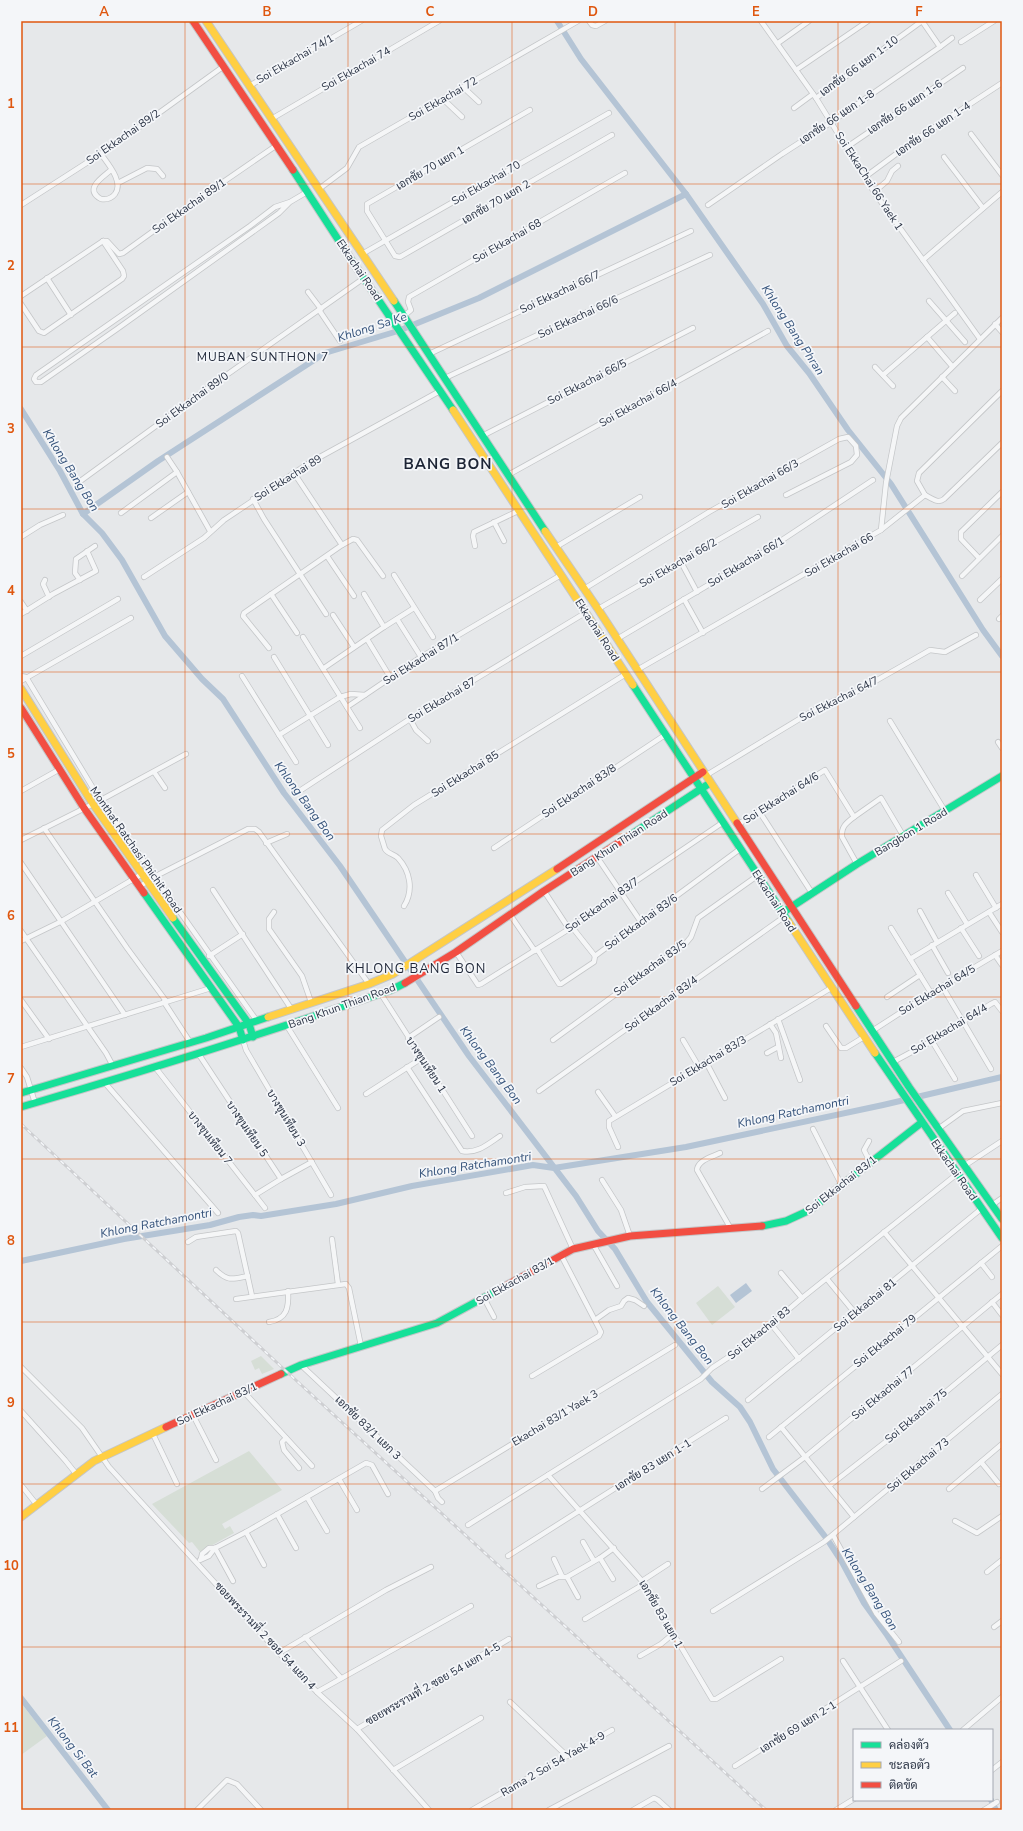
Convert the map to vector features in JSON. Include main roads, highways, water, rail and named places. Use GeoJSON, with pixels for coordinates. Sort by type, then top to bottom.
{"type":"FeatureCollection","features":[{"type":"Feature","properties":{"kind":"main road","name":"Ekkachai Road"},"geometry":{"type":"LineString","coordinates":[[192,21],[224,66],[405,338],[626,674],[700,790],[910,1107],[1002,1238]]}},
{"type":"Feature","properties":{"kind":"main road","name":"Ekkachai Road"},"geometry":{"type":"LineString","coordinates":[[206,21],[251,85],[416,334],[909,1087],[1002,1219]]}},
{"type":"Feature","properties":{"kind":"main road"},"geometry":{"type":"LineString","coordinates":[[513,503],[516,506],[521,506],[521,496]]}},
{"type":"Feature","properties":{"kind":"main road"},"geometry":{"type":"LineString","coordinates":[[530,529],[528,522],[530,518],[534,518],[540,523]]}},
{"type":"Feature","properties":{"kind":"main road","name":"Monthat Ratchasi Phichit Road"},"geometry":{"type":"LineString","coordinates":[[21,689],[93,804],[249,1024]]}},
{"type":"Feature","properties":{"kind":"main road","name":"Monthat Ratchasi Phichit Road"},"geometry":{"type":"LineString","coordinates":[[21,708],[84,808],[239,1027],[243,1040]]}},
{"type":"Feature","properties":{"kind":"main road","name":"Bang Khun Thian Road"},"geometry":{"type":"LineString","coordinates":[[21,1093],[249,1024],[292,1010],[310,1002],[369,984],[405,967],[591,848],[693,779],[704,774]]}},
{"type":"Feature","properties":{"kind":"main road","name":"Bangbon 1 Road"},"geometry":{"type":"LineString","coordinates":[[790,906],[1002,776]]}},
{"type":"Feature","properties":{"kind":"main road","name":"Bang Khun Thian Road"},"geometry":{"type":"LineString","coordinates":[[21,1107],[105,1083],[155,1066],[243,1040],[382,994],[413,979],[456,952],[511,916],[544,891],[710,784]]}},
{"type":"Feature","properties":{"kind":"main road"},"geometry":{"type":"LineString","coordinates":[[591,848],[597,857]]}},
{"type":"Feature","properties":{"kind":"main road","name":"Bangbon 1 Road"},"geometry":{"type":"LineString","coordinates":[[782,913],[810,890],[820,888]]}},
{"type":"Feature","properties":{"kind":"main road"},"geometry":{"type":"LineString","coordinates":[[249,1024],[252,1037]]}},
{"type":"Feature","properties":{"kind":"main road","name":"Soi Ekkachai 83/1"},"geometry":{"type":"LineString","coordinates":[[21,1517],[94,1461],[302,1365],[437,1323],[573,1249],[630,1236],[731,1229],[786,1222],[799,1217],[842,1186],[870,1162],[921,1123]]}},
{"type":"Feature","properties":{"kind":"water"},"geometry":{"type":"Polygon","coordinates":[[[746,1283],[752,1291],[736,1303],[730,1295],[746,1283]]]}},
{"type":"Feature","properties":{"kind":"waterway","name":"Khlong Bang Phran"},"geometry":{"type":"LineString","coordinates":[[557,21],[581,59],[686,194],[763,304],[787,346],[809,373],[848,430],[891,484],[983,630],[1002,656]]}},
{"type":"Feature","properties":{"kind":"waterway","name":"Khlong Sa Ke"},"geometry":{"type":"LineString","coordinates":[[83,514],[158,461],[325,353],[398,331],[479,298],[686,194]]}},
{"type":"Feature","properties":{"kind":"waterway","name":"Khlong Bang Bon"},"geometry":{"type":"LineString","coordinates":[[21,409],[60,471],[83,514],[102,533],[122,560],[165,636],[202,679],[223,699],[284,793],[340,866],[469,1056],[576,1196],[598,1231],[615,1249],[647,1302],[712,1382],[740,1407],[750,1422],[773,1469],[827,1539],[842,1562],[864,1603],[949,1729]]}},
{"type":"Feature","properties":{"kind":"waterway","name":"Khlong Ratchamontri"},"geometry":{"type":"LineString","coordinates":[[21,1261],[124,1239],[210,1225],[239,1217],[253,1215],[261,1216],[336,1204],[412,1186],[533,1165],[554,1168],[686,1147],[883,1105],[1002,1077]]}},
{"type":"Feature","properties":{"kind":"waterway","name":"Khlong Si Bat"},"geometry":{"type":"LineString","coordinates":[[21,1698],[108,1810]]}},
{"type":"Feature","properties":{"kind":"waterway","name":"Khlong Bang Bon"},"geometry":{"type":"LineString","coordinates":[[992,1801],[996,1810]]}},
{"type":"Feature","properties":{"kind":"railway"},"geometry":{"type":"LineString","coordinates":[[21,1124],[287,1372],[766,1810]]}},
{"type":"Feature","properties":{"kind":"district","name":"MUBAN SUNTHON 7"},"geometry":{"type":"Point","coordinates":[263,357]}},
{"type":"Feature","properties":{"kind":"district","name":"BANG BON"},"geometry":{"type":"Point","coordinates":[448,464]}},
{"type":"Feature","properties":{"kind":"district","name":"KHLONG BANG BON"},"geometry":{"type":"Point","coordinates":[416,969]}}]}
